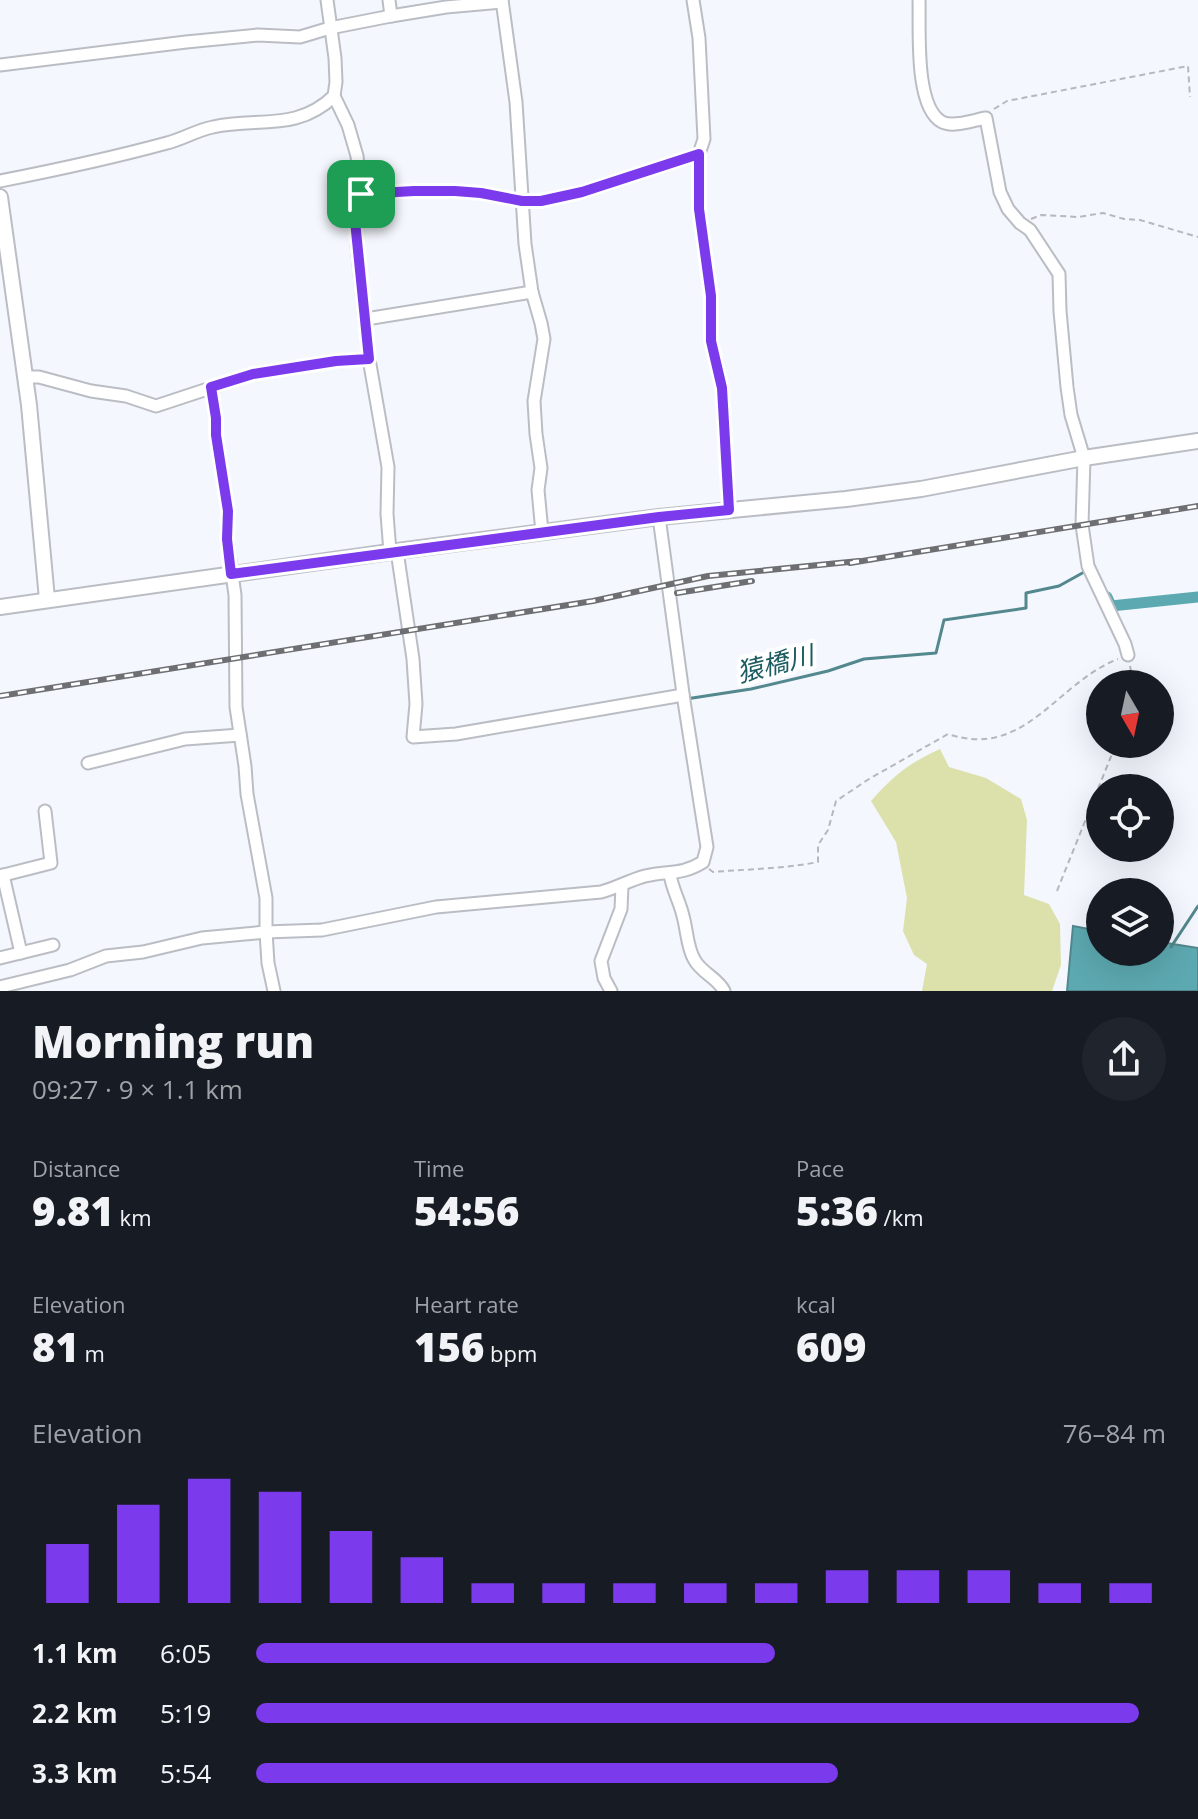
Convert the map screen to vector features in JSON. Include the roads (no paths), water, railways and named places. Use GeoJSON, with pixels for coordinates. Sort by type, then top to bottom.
{"type":"FeatureCollection","features":[{"type":"Feature","properties":{"kind":"street"},"geometry":{"type":"LineString","coordinates":[[327,0],[335,58],[334,96],[357,156],[361,194],[356,204],[355,221],[369,359],[388,467],[387,514],[413,659],[416,704],[413,737],[456,734],[684,698]]}},
{"type":"Feature","properties":{"kind":"street"},"geometry":{"type":"LineString","coordinates":[[389,0],[391,16]]}},
{"type":"Feature","properties":{"kind":"street"},"geometry":{"type":"LineString","coordinates":[[693,0],[703,104],[699,209],[711,296],[711,341],[722,388],[729,510]]}},
{"type":"Feature","properties":{"kind":"street"},"geometry":{"type":"LineString","coordinates":[[919,0],[921,79],[929,107],[942,122],[952,124],[986,118],[1000,192],[1008,209],[1030,230],[1059,274],[1067,387],[1071,415],[1084,458],[1082,525],[1089,569],[1128,655]]}},
{"type":"Feature","properties":{"kind":"street"},"geometry":{"type":"LineString","coordinates":[[0,65],[258,35],[300,37],[391,16],[502,1],[516,102],[525,244],[532,292],[544,339],[534,401],[541,468],[538,490],[542,532]]}},
{"type":"Feature","properties":{"kind":"street"},"geometry":{"type":"LineString","coordinates":[[0,181],[139,151],[214,126],[299,118],[323,106],[334,96]]}},
{"type":"Feature","properties":{"kind":"street"},"geometry":{"type":"LineString","coordinates":[[361,194],[455,191],[541,201],[560,198],[699,154]]}},
{"type":"Feature","properties":{"kind":"street"},"geometry":{"type":"LineString","coordinates":[[0,197],[35,455],[47,599]]}},
{"type":"Feature","properties":{"kind":"street"},"geometry":{"type":"LineString","coordinates":[[366,319],[532,292]]}},
{"type":"Feature","properties":{"kind":"street"},"geometry":{"type":"LineString","coordinates":[[25,377],[39,377],[91,391],[126,396],[156,406],[253,374],[369,359]]}},
{"type":"Feature","properties":{"kind":"street"},"geometry":{"type":"LineString","coordinates":[[211,387],[228,511],[227,539],[235,595],[236,707],[247,794],[266,898],[268,963],[274,991]]}},
{"type":"Feature","properties":{"kind":"street"},"geometry":{"type":"LineString","coordinates":[[0,607],[659,517],[921,489],[1084,458],[1198,441]]}},
{"type":"Feature","properties":{"kind":"street"},"geometry":{"type":"LineString","coordinates":[[0,987],[70,970],[106,956],[143,952],[202,938],[322,930],[436,907],[601,892],[643,877],[689,871],[703,862],[707,847],[659,517]]}},
{"type":"Feature","properties":{"kind":"street"},"geometry":{"type":"LineString","coordinates":[[88,763],[185,739],[240,735]]}},
{"type":"Feature","properties":{"kind":"street"},"geometry":{"type":"LineString","coordinates":[[21,953],[2,875],[51,863],[45,811]]}},
{"type":"Feature","properties":{"kind":"street"},"geometry":{"type":"LineString","coordinates":[[670,874],[694,959],[704,972],[723,986],[724,991]]}},
{"type":"Feature","properties":{"kind":"street"},"geometry":{"type":"LineString","coordinates":[[611,991],[604,978],[601,961],[621,909],[622,886]]}},
{"type":"Feature","properties":{"kind":"street"},"geometry":{"type":"LineString","coordinates":[[0,958],[53,945]]}},
{"type":"Feature","properties":{"kind":"water"},"geometry":{"type":"Polygon","coordinates":[[[1073,926],[1086,928],[1086,966],[1174,966],[1174,944],[1198,948],[1198,991],[1067,991],[1073,926]]]}},
{"type":"Feature","properties":{"kind":"waterway","name":"猿橋川"},"geometry":{"type":"LineString","coordinates":[[686,699],[751,689],[864,659],[936,653],[944,620],[1026,608],[1026,593],[1059,586],[1086,571]]}},
{"type":"Feature","properties":{"kind":"waterway"},"geometry":{"type":"LineString","coordinates":[[1107,597],[1111,606],[1198,597]]}},
{"type":"Feature","properties":{"kind":"waterway"},"geometry":{"type":"LineString","coordinates":[[1174,942],[1198,906]]}},
{"type":"Feature","properties":{"kind":"railway"},"geometry":{"type":"LineString","coordinates":[[850,563],[1198,506]]}},
{"type":"Feature","properties":{"kind":"railway"},"geometry":{"type":"LineString","coordinates":[[0,696],[593,601],[708,576],[859,561]]}},
{"type":"Feature","properties":{"kind":"railway"},"geometry":{"type":"LineString","coordinates":[[677,593],[752,581]]}}]}
